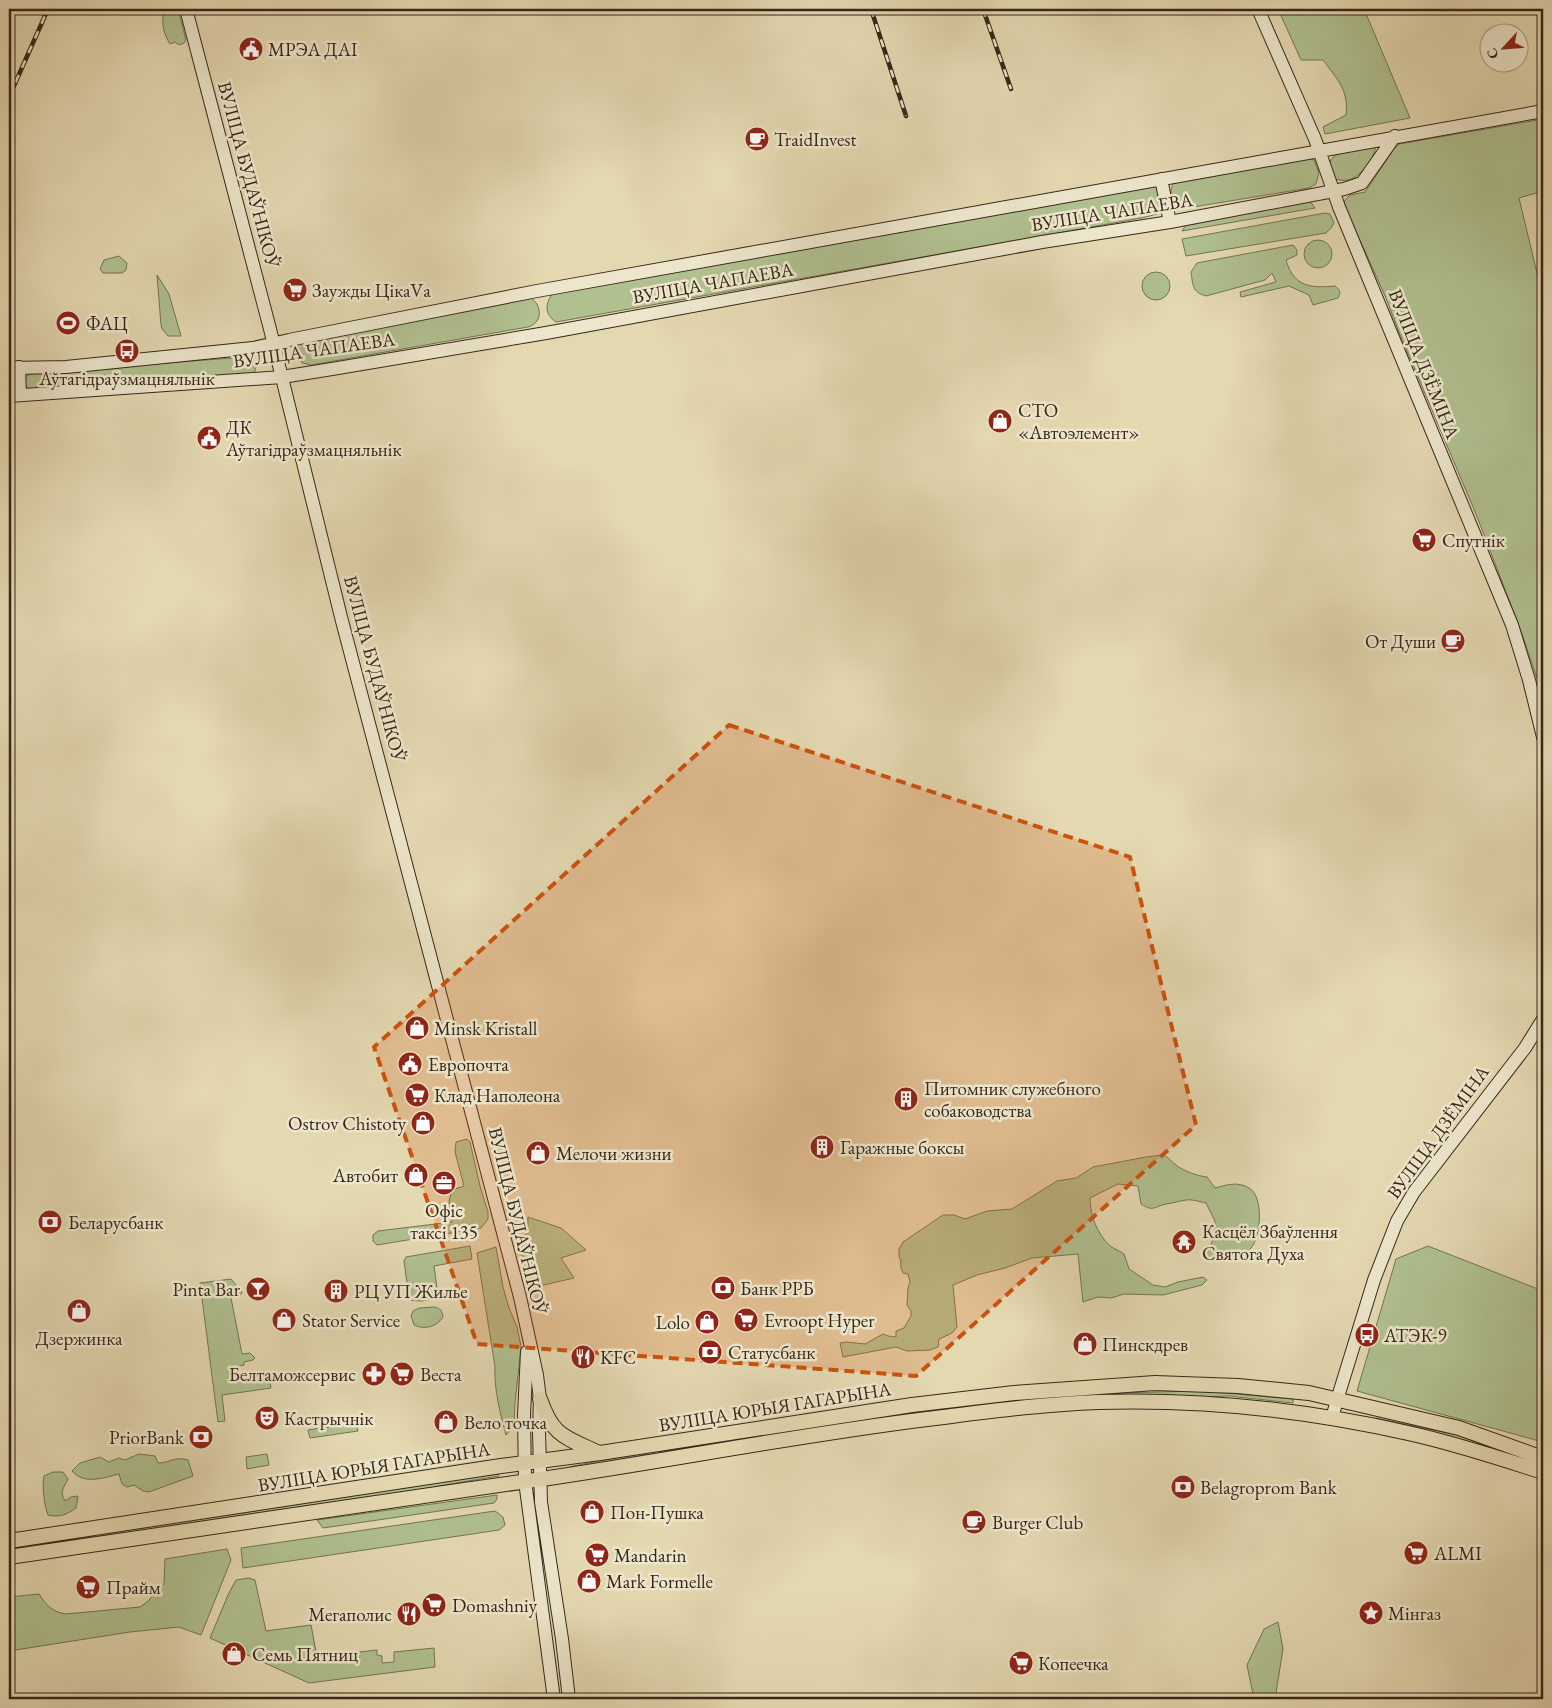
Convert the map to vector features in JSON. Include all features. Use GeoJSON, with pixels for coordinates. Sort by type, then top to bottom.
{"type":"FeatureCollection","features":[{"type":"Feature","properties":{"kind":"main road","name":"ВУЛІЦА БУДАЎНІКОЎ"},"geometry":{"type":"LineString","coordinates":[[186,9],[282,377],[342,621],[520,1297],[540,1399],[541,1502],[562,1639],[562,1652],[569,1699]]}},
{"type":"Feature","properties":{"kind":"main road","name":"ВУЛІЦА ДЗЁМІНА"},"geometry":{"type":"LineString","coordinates":[[1258,9],[1298,99],[1332,191],[1512,625],[1529,680],[1543,737]]}},
{"type":"Feature","properties":{"kind":"main road","name":"ВУЛІЦА ЧАПАЕВА"},"geometry":{"type":"LineString","coordinates":[[14,367],[66,367],[273,345],[289,340],[537,291],[1543,111]]}},
{"type":"Feature","properties":{"kind":"main road","name":"ВУЛІЦА ЧАПАЕВА"},"geometry":{"type":"LineString","coordinates":[[14,396],[282,377],[546,333],[1042,242],[1170,222],[1332,191],[1362,183],[1396,136]]}},
{"type":"Feature","properties":{"kind":"main road"},"geometry":{"type":"LineString","coordinates":[[1161,180],[1170,222]]}},
{"type":"Feature","properties":{"kind":"main road"},"geometry":{"type":"LineString","coordinates":[[14,367],[14,396]]}},
{"type":"Feature","properties":{"kind":"main road","name":"ВУЛІЦА ДЗЁМІНА"},"geometry":{"type":"LineString","coordinates":[[1332,1418],[1374,1280],[1397,1221],[1414,1192],[1525,1048],[1543,1018]]}},
{"type":"Feature","properties":{"kind":"main road","name":"ВУЛІЦА БУДАЎНІКОЎ"},"geometry":{"type":"LineString","coordinates":[[528,1339],[524,1481],[554,1699]]}},
{"type":"Feature","properties":{"kind":"main road","name":"ВУЛІЦА ЮРЫЯ ГАГАРЫНА"},"geometry":{"type":"LineString","coordinates":[[9,1541],[912,1406],[1049,1390],[1154,1383],[1238,1386],[1309,1394],[1459,1428],[1543,1458]]}},
{"type":"Feature","properties":{"kind":"main road"},"geometry":{"type":"LineString","coordinates":[[540,1399],[546,1415],[561,1435],[600,1453]]}},
{"type":"Feature","properties":{"kind":"main road","name":"ВУЛІЦА ЮРЫЯ ГАГАРЫНА"},"geometry":{"type":"LineString","coordinates":[[9,1557],[540,1479],[887,1424],[985,1411],[1104,1402],[1199,1404],[1275,1410],[1332,1418],[1412,1433],[1489,1454],[1543,1472]]}},
{"type":"Feature","properties":{"kind":"main road"},"geometry":{"type":"LineString","coordinates":[[549,1656],[562,1652]]}},
{"type":"Feature","properties":{"kind":"highlighted area"},"geometry":{"type":"Polygon","coordinates":[[[729,725],[1130,857],[1196,1125],[916,1376],[477,1344],[374,1047],[729,725]]]}},
{"type":"Feature","properties":{"kind":"green space"},"geometry":{"type":"Polygon","coordinates":[[[163,9],[178,9],[186,40],[184,43],[179,45],[175,42],[170,44],[164,30],[163,15],[165,14],[163,9]]]}},
{"type":"Feature","properties":{"kind":"green space"},"geometry":{"type":"Polygon","coordinates":[[[1278,9],[1364,9],[1410,118],[1325,134],[1323,127],[1346,115],[1344,92],[1323,60],[1301,60],[1278,9]]]}},
{"type":"Feature","properties":{"kind":"green space"},"geometry":{"type":"Polygon","coordinates":[[[1543,119],[1543,191],[1519,198],[1543,298],[1543,696],[1521,631],[1476,514],[1344,201],[1350,195],[1365,192],[1399,144],[1543,119]]]}},
{"type":"Feature","properties":{"kind":"green space"},"geometry":{"type":"Polygon","coordinates":[[[1376,146],[1370,162],[1358,175],[1348,180],[1335,179],[1330,164],[1331,159],[1348,150],[1376,146]]]}},
{"type":"Feature","properties":{"kind":"green space"},"geometry":{"type":"Polygon","coordinates":[[[1308,158],[1314,160],[1319,173],[1316,184],[1309,188],[1181,209],[1176,208],[1171,199],[1171,189],[1174,182],[1308,158]]]}},
{"type":"Feature","properties":{"kind":"green space"},"geometry":{"type":"Polygon","coordinates":[[[1153,186],[1158,187],[1161,211],[1142,218],[556,322],[549,316],[547,308],[548,301],[553,293],[1153,186]]]}},
{"type":"Feature","properties":{"kind":"green space"},"geometry":{"type":"Polygon","coordinates":[[[1310,201],[1315,208],[1182,231],[1186,225],[1310,201]]]}},
{"type":"Feature","properties":{"kind":"green space"},"geometry":{"type":"Polygon","coordinates":[[[1325,213],[1330,214],[1334,223],[1326,233],[1186,256],[1182,239],[1325,213]]]}},
{"type":"Feature","properties":{"kind":"green space"},"geometry":{"type":"Polygon","coordinates":[[[1318,240],[1328,244],[1332,254],[1328,264],[1318,268],[1308,264],[1304,254],[1308,244],[1318,240]]]}},
{"type":"Feature","properties":{"kind":"green space"},"geometry":{"type":"Polygon","coordinates":[[[1293,245],[1297,250],[1297,255],[1286,260],[1294,276],[1299,281],[1311,286],[1335,286],[1340,291],[1338,298],[1313,305],[1309,295],[1289,286],[1241,297],[1240,292],[1276,282],[1272,273],[1265,280],[1206,296],[1198,292],[1194,287],[1191,272],[1197,263],[1293,245]]]}},
{"type":"Feature","properties":{"kind":"green space"},"geometry":{"type":"Polygon","coordinates":[[[119,256],[127,263],[126,270],[122,273],[103,273],[100,269],[104,260],[119,256]]]}},
{"type":"Feature","properties":{"kind":"green space"},"geometry":{"type":"Polygon","coordinates":[[[1156,272],[1166,276],[1170,286],[1166,296],[1156,300],[1146,296],[1142,286],[1146,276],[1156,272]]]}},
{"type":"Feature","properties":{"kind":"green space"},"geometry":{"type":"Polygon","coordinates":[[[157,275],[169,294],[181,336],[168,336],[162,329],[157,275]]]}},
{"type":"Feature","properties":{"kind":"green space"},"geometry":{"type":"Polygon","coordinates":[[[531,298],[539,309],[539,314],[536,322],[528,327],[311,365],[302,363],[297,345],[299,342],[531,298]]]}},
{"type":"Feature","properties":{"kind":"green space"},"geometry":{"type":"Polygon","coordinates":[[[245,357],[253,361],[256,367],[254,374],[28,389],[26,387],[25,377],[33,373],[245,357]]]}},
{"type":"Feature","properties":{"kind":"green space"},"geometry":{"type":"Polygon","coordinates":[[[467,1139],[470,1142],[488,1212],[488,1219],[481,1228],[377,1245],[373,1241],[373,1235],[378,1231],[452,1222],[449,1201],[452,1190],[464,1186],[455,1152],[456,1142],[467,1139]]]}},
{"type":"Feature","properties":{"kind":"green space"},"geometry":{"type":"Polygon","coordinates":[[[1163,1155],[1183,1169],[1207,1177],[1215,1188],[1236,1184],[1245,1186],[1254,1192],[1259,1208],[1259,1226],[1254,1243],[1249,1250],[1242,1255],[1227,1260],[1214,1260],[1205,1257],[1214,1238],[1215,1221],[1206,1203],[1188,1200],[1149,1208],[1141,1204],[1138,1186],[1118,1184],[1090,1198],[1091,1211],[1098,1230],[1105,1241],[1124,1254],[1129,1269],[1153,1285],[1165,1287],[1178,1282],[1203,1277],[1207,1280],[1202,1285],[1163,1295],[1124,1294],[1111,1298],[1098,1297],[1083,1302],[1078,1254],[1032,1258],[1005,1268],[977,1275],[953,1285],[957,1327],[952,1333],[939,1339],[938,1347],[930,1350],[907,1351],[896,1347],[843,1357],[840,1343],[865,1344],[883,1334],[896,1337],[896,1331],[904,1328],[911,1316],[911,1311],[907,1305],[910,1282],[908,1274],[903,1273],[901,1268],[899,1249],[903,1242],[943,1215],[954,1215],[965,1219],[987,1211],[1012,1209],[1057,1181],[1076,1178],[1093,1167],[1163,1155]]]}},
{"type":"Feature","properties":{"kind":"green space"},"geometry":{"type":"Polygon","coordinates":[[[528,1217],[561,1228],[586,1250],[561,1258],[574,1278],[531,1288],[518,1244],[526,1235],[528,1217]]]}},
{"type":"Feature","properties":{"kind":"green space"},"geometry":{"type":"Polygon","coordinates":[[[470,1246],[472,1259],[434,1266],[437,1288],[436,1296],[424,1301],[411,1300],[404,1261],[406,1257],[470,1246]]]}},
{"type":"Feature","properties":{"kind":"green space"},"geometry":{"type":"Polygon","coordinates":[[[1428,1246],[1543,1291],[1543,1442],[1357,1391],[1396,1259],[1428,1246]]]}},
{"type":"Feature","properties":{"kind":"green space"},"geometry":{"type":"Polygon","coordinates":[[[496,1247],[503,1287],[517,1327],[521,1346],[514,1426],[506,1435],[496,1393],[495,1367],[477,1253],[496,1247]]]}},
{"type":"Feature","properties":{"kind":"green space"},"geometry":{"type":"Polygon","coordinates":[[[231,1279],[242,1292],[240,1296],[231,1298],[242,1354],[250,1353],[255,1358],[244,1362],[244,1365],[235,1367],[236,1377],[266,1374],[271,1388],[222,1395],[225,1421],[218,1422],[200,1283],[231,1279]]]}},
{"type":"Feature","properties":{"kind":"green space"},"geometry":{"type":"Polygon","coordinates":[[[434,1307],[442,1311],[443,1317],[437,1323],[430,1327],[414,1325],[411,1316],[413,1311],[419,1308],[434,1307]]]}},
{"type":"Feature","properties":{"kind":"green space"},"geometry":{"type":"Polygon","coordinates":[[[1201,1391],[1293,1399],[1293,1403],[1229,1396],[1148,1395],[569,1468],[652,1450],[943,1409],[1070,1394],[1201,1391]]]}},
{"type":"Feature","properties":{"kind":"green space"},"geometry":{"type":"Polygon","coordinates":[[[1376,1418],[1462,1436],[1543,1464],[1543,1466],[1375,1421],[1376,1418]]]}},
{"type":"Feature","properties":{"kind":"green space"},"geometry":{"type":"Polygon","coordinates":[[[356,1423],[358,1431],[310,1438],[308,1430],[356,1423]]]}},
{"type":"Feature","properties":{"kind":"green space"},"geometry":{"type":"Polygon","coordinates":[[[139,1454],[155,1456],[158,1463],[175,1459],[188,1460],[193,1476],[149,1492],[143,1491],[134,1485],[127,1487],[122,1484],[119,1474],[88,1479],[82,1478],[72,1471],[80,1463],[100,1457],[109,1462],[119,1458],[125,1460],[139,1454]]]}},
{"type":"Feature","properties":{"kind":"green space"},"geometry":{"type":"Polygon","coordinates":[[[267,1454],[269,1465],[247,1469],[246,1457],[267,1454]]]}},
{"type":"Feature","properties":{"kind":"green space"},"geometry":{"type":"Polygon","coordinates":[[[53,1472],[63,1472],[68,1479],[62,1492],[65,1501],[71,1497],[78,1496],[76,1508],[60,1516],[48,1515],[44,1501],[44,1476],[53,1472]]]}},
{"type":"Feature","properties":{"kind":"green space"},"geometry":{"type":"Polygon","coordinates":[[[498,1472],[499,1476],[438,1486],[428,1490],[9,1551],[9,1547],[241,1513],[498,1472]]]}},
{"type":"Feature","properties":{"kind":"green space"},"geometry":{"type":"Polygon","coordinates":[[[497,1495],[494,1503],[323,1528],[317,1520],[497,1495]]]}},
{"type":"Feature","properties":{"kind":"green space"},"geometry":{"type":"Polygon","coordinates":[[[495,1511],[503,1517],[505,1525],[499,1530],[243,1568],[241,1548],[495,1511]]]}},
{"type":"Feature","properties":{"kind":"green space"},"geometry":{"type":"Polygon","coordinates":[[[227,1549],[231,1560],[201,1635],[179,1627],[130,1632],[9,1651],[9,1597],[39,1594],[50,1607],[57,1612],[66,1614],[140,1607],[164,1584],[165,1559],[227,1549]]]}},
{"type":"Feature","properties":{"kind":"green space"},"geometry":{"type":"Polygon","coordinates":[[[249,1578],[255,1580],[266,1631],[311,1625],[317,1657],[377,1650],[377,1655],[382,1656],[382,1663],[394,1662],[394,1652],[434,1648],[435,1667],[309,1683],[210,1638],[236,1580],[249,1578]]]}},
{"type":"Feature","properties":{"kind":"green space"},"geometry":{"type":"Polygon","coordinates":[[[1278,1622],[1283,1649],[1275,1699],[1254,1699],[1247,1665],[1264,1629],[1278,1622]]]}},
{"type":"Feature","properties":{"kind":"railway"},"geometry":{"type":"LineString","coordinates":[[9,97],[48,9]]}},
{"type":"Feature","properties":{"kind":"railway"},"geometry":{"type":"LineString","coordinates":[[871,9],[906,116]]}},
{"type":"Feature","properties":{"kind":"railway"},"geometry":{"type":"LineString","coordinates":[[983,9],[1011,89]]}},
{"type":"Feature","properties":{"kind":"place","name":"МРЭА ДАІ"},"geometry":{"type":"Point","coordinates":[251,49]}},
{"type":"Feature","properties":{"kind":"place","name":"TraidInvest"},"geometry":{"type":"Point","coordinates":[757,139]}},
{"type":"Feature","properties":{"kind":"place","name":"Заужды ЦікаVа"},"geometry":{"type":"Point","coordinates":[295,290]}},
{"type":"Feature","properties":{"kind":"place","name":"ФАЦ"},"geometry":{"type":"Point","coordinates":[68,323]}},
{"type":"Feature","properties":{"kind":"place","name":"Аўтагідраўзмацняльнік"},"geometry":{"type":"Point","coordinates":[127,351]}},
{"type":"Feature","properties":{"kind":"place","name":"СТО «Автоэлемент»"},"geometry":{"type":"Point","coordinates":[1000,421]}},
{"type":"Feature","properties":{"kind":"place","name":"ДК Аўтагідраўзмацняльнік"},"geometry":{"type":"Point","coordinates":[209,438]}},
{"type":"Feature","properties":{"kind":"place","name":"Спутнік"},"geometry":{"type":"Point","coordinates":[1424,540]}},
{"type":"Feature","properties":{"kind":"place","name":"От Души"},"geometry":{"type":"Point","coordinates":[1453,641]}},
{"type":"Feature","properties":{"kind":"place","name":"Minsk Kristall"},"geometry":{"type":"Point","coordinates":[417,1028]}},
{"type":"Feature","properties":{"kind":"place","name":"Европочта"},"geometry":{"type":"Point","coordinates":[410,1064]}},
{"type":"Feature","properties":{"kind":"place","name":"Клад Наполеона"},"geometry":{"type":"Point","coordinates":[417,1095]}},
{"type":"Feature","properties":{"kind":"place","name":"Питомник служебного собаководства"},"geometry":{"type":"Point","coordinates":[906,1099]}},
{"type":"Feature","properties":{"kind":"place","name":"Ostrov Chistoty"},"geometry":{"type":"Point","coordinates":[423,1123]}},
{"type":"Feature","properties":{"kind":"place","name":"Гаражные боксы"},"geometry":{"type":"Point","coordinates":[822,1147]}},
{"type":"Feature","properties":{"kind":"place","name":"Мелочи жизни"},"geometry":{"type":"Point","coordinates":[538,1153]}},
{"type":"Feature","properties":{"kind":"place","name":"Автобит"},"geometry":{"type":"Point","coordinates":[416,1175]}},
{"type":"Feature","properties":{"kind":"place","name":"Офіс таксі 135"},"geometry":{"type":"Point","coordinates":[444,1183]}},
{"type":"Feature","properties":{"kind":"place","name":"Беларусбанк"},"geometry":{"type":"Point","coordinates":[50,1222]}},
{"type":"Feature","properties":{"kind":"place","name":"Касцёл Збаўлення Святога Духа"},"geometry":{"type":"Point","coordinates":[1184,1242]}},
{"type":"Feature","properties":{"kind":"place","name":"Банк РРБ"},"geometry":{"type":"Point","coordinates":[723,1288]}},
{"type":"Feature","properties":{"kind":"place","name":"Pinta Bar"},"geometry":{"type":"Point","coordinates":[258,1289]}},
{"type":"Feature","properties":{"kind":"place","name":"РЦ УП Жилье"},"geometry":{"type":"Point","coordinates":[336,1291]}},
{"type":"Feature","properties":{"kind":"place","name":"Дзержинка"},"geometry":{"type":"Point","coordinates":[79,1311]}},
{"type":"Feature","properties":{"kind":"place","name":"Stator Service"},"geometry":{"type":"Point","coordinates":[284,1320]}},
{"type":"Feature","properties":{"kind":"place","name":"Evroopt Hyper"},"geometry":{"type":"Point","coordinates":[746,1320]}},
{"type":"Feature","properties":{"kind":"place","name":"Lolo"},"geometry":{"type":"Point","coordinates":[707,1322]}},
{"type":"Feature","properties":{"kind":"place","name":"АТЭК-9"},"geometry":{"type":"Point","coordinates":[1367,1335]}},
{"type":"Feature","properties":{"kind":"place","name":"Пинскдрев"},"geometry":{"type":"Point","coordinates":[1085,1344]}},
{"type":"Feature","properties":{"kind":"place","name":"Статусбанк"},"geometry":{"type":"Point","coordinates":[710,1352]}},
{"type":"Feature","properties":{"kind":"place","name":"KFC"},"geometry":{"type":"Point","coordinates":[583,1357]}},
{"type":"Feature","properties":{"kind":"place","name":"Белтаможсервис"},"geometry":{"type":"Point","coordinates":[374,1374]}},
{"type":"Feature","properties":{"kind":"place","name":"Веста"},"geometry":{"type":"Point","coordinates":[402,1374]}},
{"type":"Feature","properties":{"kind":"place","name":"Кастрычнік"},"geometry":{"type":"Point","coordinates":[267,1418]}},
{"type":"Feature","properties":{"kind":"place","name":"Вело точка"},"geometry":{"type":"Point","coordinates":[446,1422]}},
{"type":"Feature","properties":{"kind":"place","name":"PriorBank"},"geometry":{"type":"Point","coordinates":[201,1437]}},
{"type":"Feature","properties":{"kind":"place","name":"Belagroprom Bank"},"geometry":{"type":"Point","coordinates":[1183,1487]}},
{"type":"Feature","properties":{"kind":"place","name":"Пон-Пушка"},"geometry":{"type":"Point","coordinates":[592,1512]}},
{"type":"Feature","properties":{"kind":"place","name":"Burger Club"},"geometry":{"type":"Point","coordinates":[974,1522]}},
{"type":"Feature","properties":{"kind":"place","name":"ALMI"},"geometry":{"type":"Point","coordinates":[1416,1553]}},
{"type":"Feature","properties":{"kind":"place","name":"Mandarin"},"geometry":{"type":"Point","coordinates":[597,1555]}},
{"type":"Feature","properties":{"kind":"place","name":"Mark Formelle"},"geometry":{"type":"Point","coordinates":[589,1581]}},
{"type":"Feature","properties":{"kind":"place","name":"Прайм"},"geometry":{"type":"Point","coordinates":[88,1587]}},
{"type":"Feature","properties":{"kind":"place","name":"Domashniy"},"geometry":{"type":"Point","coordinates":[434,1605]}},
{"type":"Feature","properties":{"kind":"place","name":"Мінгаз"},"geometry":{"type":"Point","coordinates":[1371,1613]}},
{"type":"Feature","properties":{"kind":"place","name":"Мегаполис"},"geometry":{"type":"Point","coordinates":[409,1614]}},
{"type":"Feature","properties":{"kind":"place","name":"Семь Пятниц"},"geometry":{"type":"Point","coordinates":[234,1654]}},
{"type":"Feature","properties":{"kind":"place","name":"Копеечка"},"geometry":{"type":"Point","coordinates":[1021,1663]}}]}
